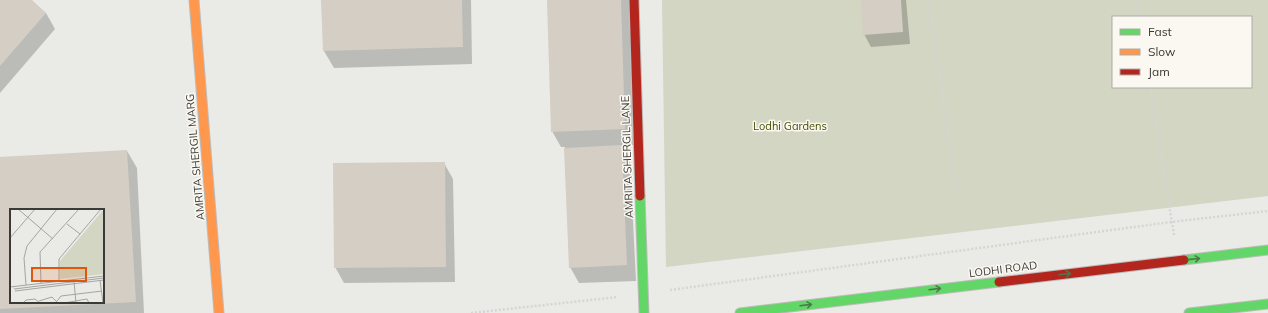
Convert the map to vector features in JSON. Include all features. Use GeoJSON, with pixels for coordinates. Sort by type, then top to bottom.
{"type":"FeatureCollection","features":[{"type":"Feature","properties":{"kind":"street","name":"AMRITA SHERGIL MARG"},"geometry":{"type":"LineString","coordinates":[[194,0],[219,313]]}},
{"type":"Feature","properties":{"kind":"street","name":"AMRITA SHERGIL LANE"},"geometry":{"type":"LineString","coordinates":[[634,0],[644,313]]}},
{"type":"Feature","properties":{"kind":"street","name":"LODHI ROAD"},"geometry":{"type":"LineString","coordinates":[[740,313],[1268,250]]}},
{"type":"Feature","properties":{"kind":"street"},"geometry":{"type":"LineString","coordinates":[[1189,313],[1268,304]]}},
{"type":"Feature","properties":{"kind":"path"},"geometry":{"type":"LineString","coordinates":[[929,0],[956,189]]}},
{"type":"Feature","properties":{"kind":"path"},"geometry":{"type":"LineString","coordinates":[[1136,0],[1138,16]]}},
{"type":"Feature","properties":{"kind":"path"},"geometry":{"type":"LineString","coordinates":[[1150,88],[1169,206]]}},
{"type":"Feature","properties":{"kind":"path"},"geometry":{"type":"LineString","coordinates":[[471,313],[644,294],[1172,222],[1268,211]]}},
{"type":"Feature","properties":{"kind":"green space","name":"Lodhi Gardens"},"geometry":{"type":"Polygon","coordinates":[[[662,0],[1268,0],[1268,196],[666,267],[662,0]]]}},
{"type":"Feature","properties":{"kind":"building"},"geometry":{"type":"Polygon","coordinates":[[[0,0],[32,0],[46,13],[0,66],[0,0]]]}},
{"type":"Feature","properties":{"kind":"building"},"geometry":{"type":"Polygon","coordinates":[[[321,0],[462,0],[463,47],[323,51],[321,0]]]}},
{"type":"Feature","properties":{"kind":"building"},"geometry":{"type":"Polygon","coordinates":[[[547,0],[621,0],[625,129],[551,132],[547,0]]]}},
{"type":"Feature","properties":{"kind":"building"},"geometry":{"type":"Polygon","coordinates":[[[861,0],[901,0],[903,32],[863,35],[861,0]]]}},
{"type":"Feature","properties":{"kind":"building"},"geometry":{"type":"Polygon","coordinates":[[[622,145],[627,265],[569,268],[564,148],[622,145]]]}},
{"type":"Feature","properties":{"kind":"building"},"geometry":{"type":"Polygon","coordinates":[[[127,150],[136,302],[0,309],[0,157],[127,150]]]}},
{"type":"Feature","properties":{"kind":"building"},"geometry":{"type":"Polygon","coordinates":[[[445,162],[446,267],[334,268],[333,163],[445,162]]]}},
{"type":"Feature","properties":{"kind":"traffic: fast"},"geometry":{"type":"LineString","coordinates":[[640,196],[644,313]]}},
{"type":"Feature","properties":{"kind":"traffic: fast"},"geometry":{"type":"LineString","coordinates":[[1184,260],[1268,250]]}},
{"type":"Feature","properties":{"kind":"traffic: fast"},"geometry":{"type":"LineString","coordinates":[[740,313],[999,282]]}},
{"type":"Feature","properties":{"kind":"traffic: fast"},"geometry":{"type":"LineString","coordinates":[[1189,313],[1268,304]]}},
{"type":"Feature","properties":{"kind":"traffic: slow"},"geometry":{"type":"LineString","coordinates":[[194,0],[219,313]]}},
{"type":"Feature","properties":{"kind":"traffic: jam"},"geometry":{"type":"LineString","coordinates":[[634,0],[640,196]]}},
{"type":"Feature","properties":{"kind":"traffic: jam"},"geometry":{"type":"LineString","coordinates":[[999,282],[1184,260]]}}]}
